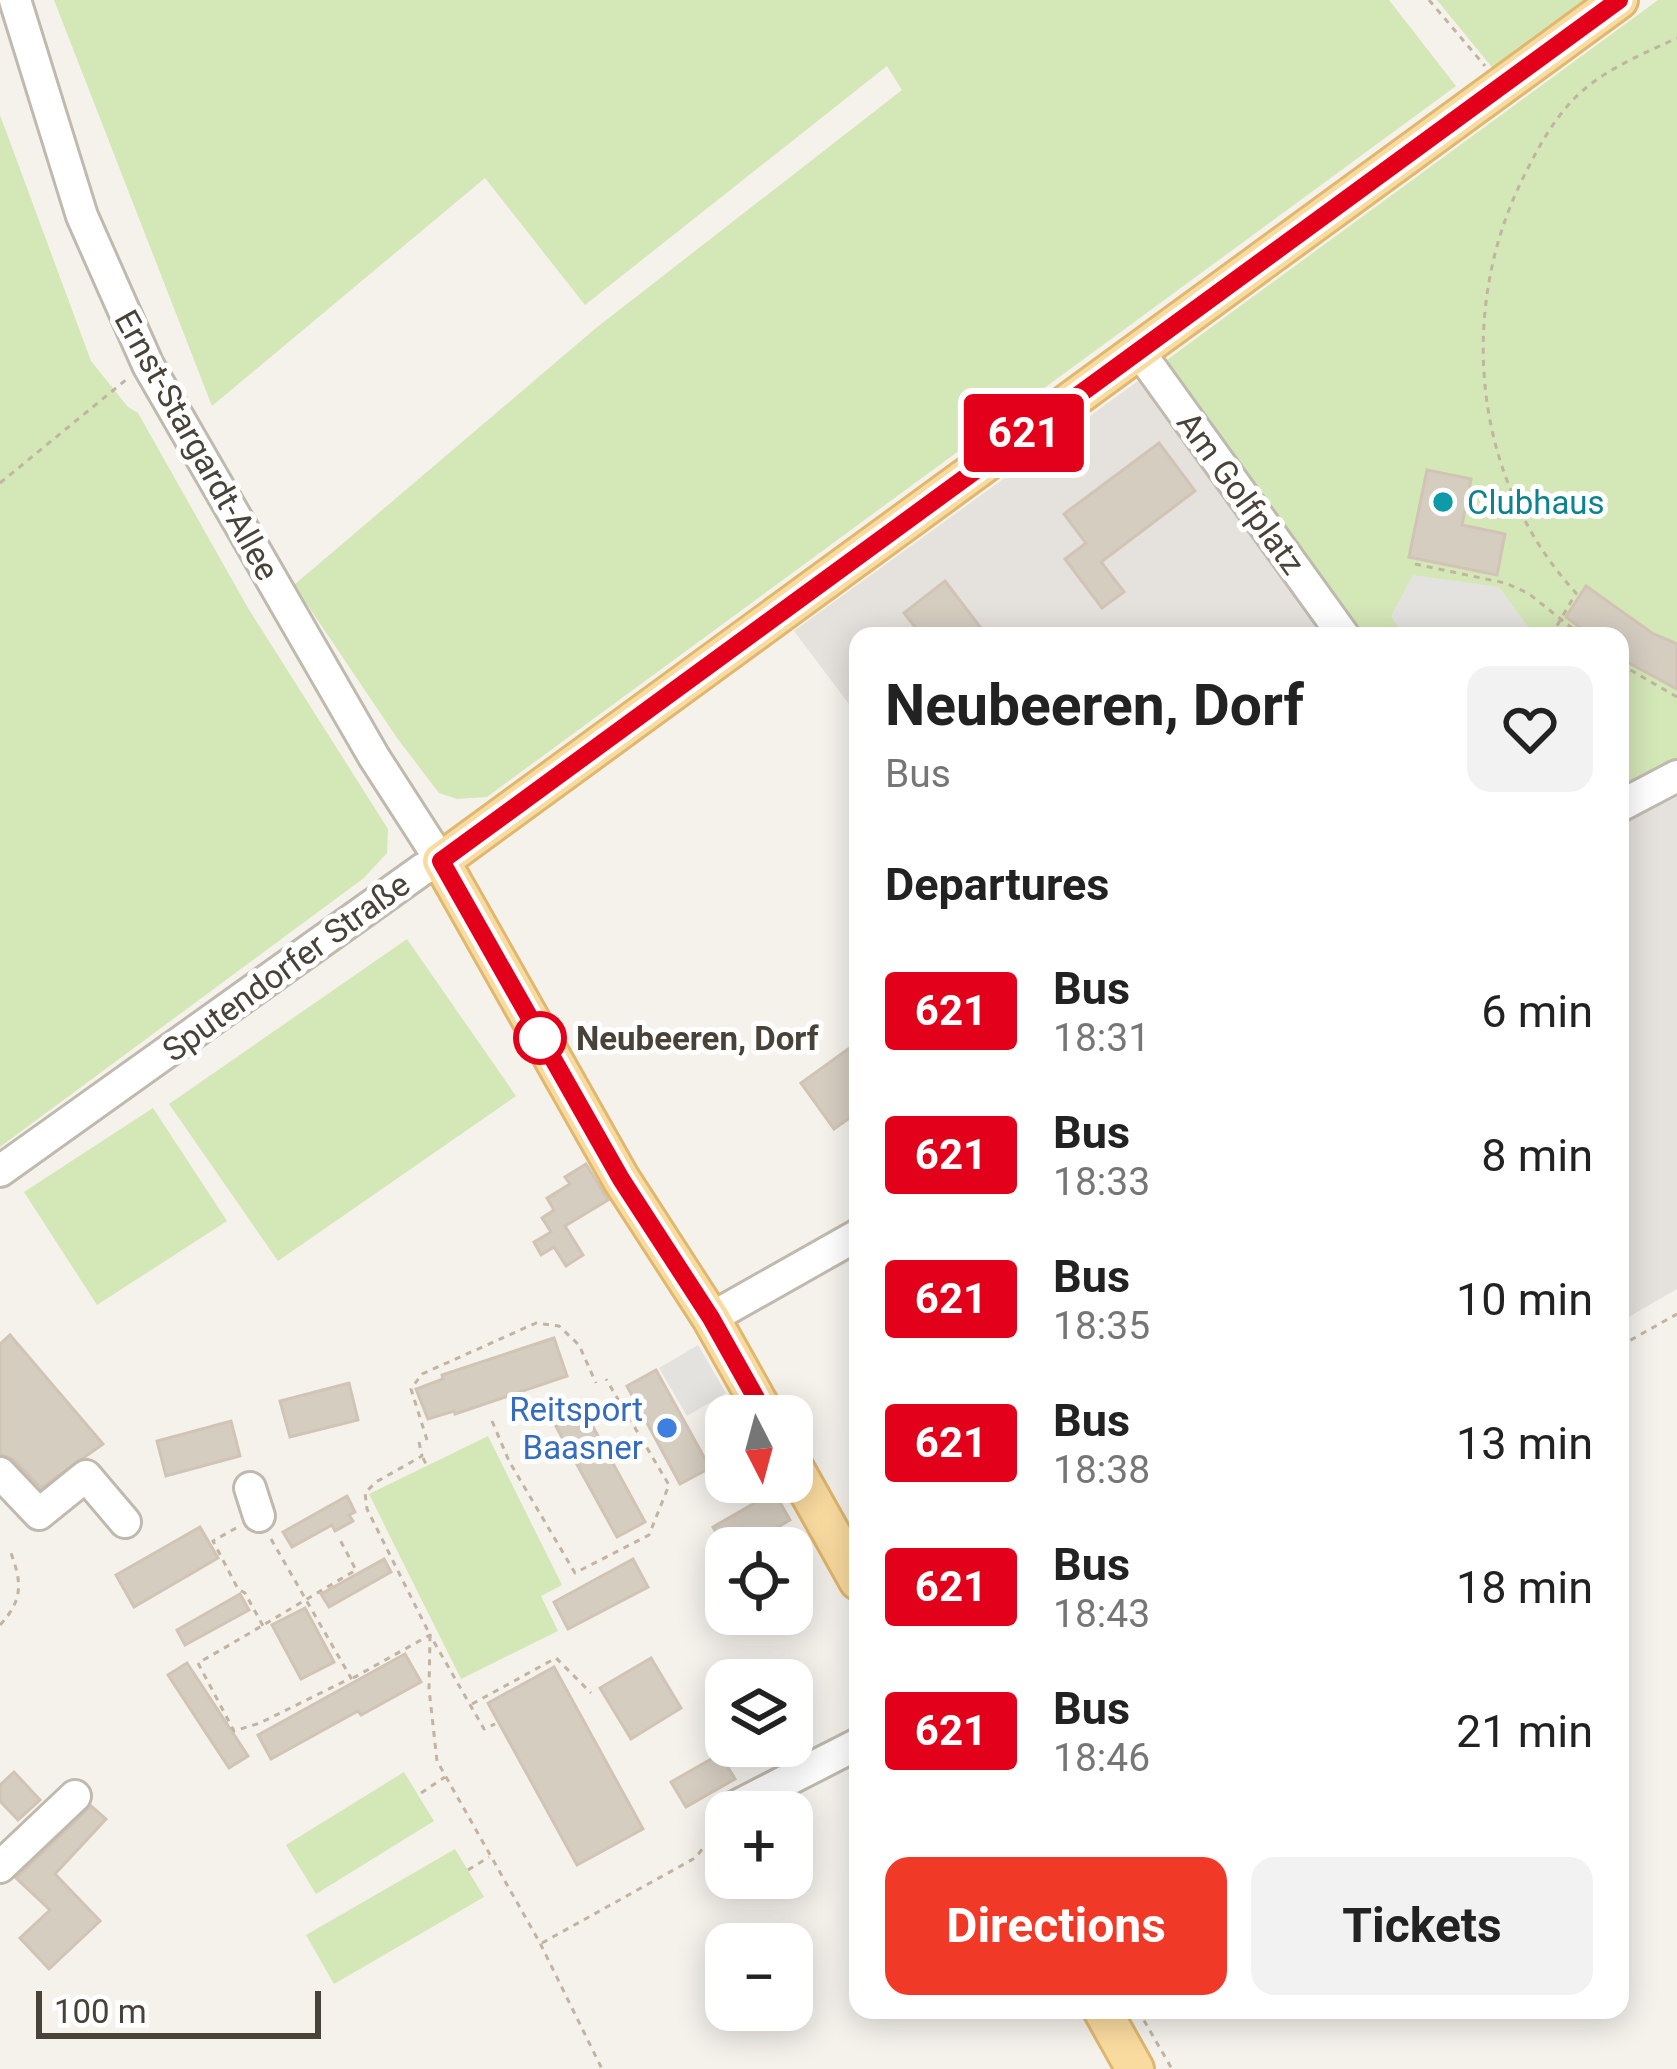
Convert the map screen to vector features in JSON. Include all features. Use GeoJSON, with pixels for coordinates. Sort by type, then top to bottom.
{"type":"FeatureCollection","features":[{"type":"Feature","properties":{"kind":"main road","name":"Sputendorfer Straße"},"geometry":{"type":"LineString","coordinates":[[441,861],[1618,0]]}},
{"type":"Feature","properties":{"kind":"main road"},"geometry":{"type":"LineString","coordinates":[[441,861],[621,1179],[711,1318],[754,1395]]}},
{"type":"Feature","properties":{"kind":"main road"},"geometry":{"type":"LineString","coordinates":[[813,1501],[849,1565]]}},
{"type":"Feature","properties":{"kind":"main road"},"geometry":{"type":"LineString","coordinates":[[1107,2019],[1136,2069]]}},
{"type":"Feature","properties":{"kind":"street","name":"Ernst-Stargardt-Allee"},"geometry":{"type":"LineString","coordinates":[[15,0],[82,216],[148,365],[374,757],[441,861]]}},
{"type":"Feature","properties":{"kind":"street","name":"Am Golfplatz"},"geometry":{"type":"LineString","coordinates":[[1138,350],[1338,627]]}},
{"type":"Feature","properties":{"kind":"street"},"geometry":{"type":"LineString","coordinates":[[1629,801],[1677,776]]}},
{"type":"Feature","properties":{"kind":"street","name":"Sputendorfer Straße"},"geometry":{"type":"LineString","coordinates":[[0,1171],[423,869],[441,861]]}},
{"type":"Feature","properties":{"kind":"street"},"geometry":{"type":"LineString","coordinates":[[711,1318],[849,1239]]}},
{"type":"Feature","properties":{"kind":"street"},"geometry":{"type":"LineString","coordinates":[[0,1473],[39,1514],[86,1476],[124,1522]]}},
{"type":"Feature","properties":{"kind":"street"},"geometry":{"type":"LineString","coordinates":[[766,1791],[849,1749]]}},
{"type":"Feature","properties":{"kind":"street"},"geometry":{"type":"LineString","coordinates":[[0,1867],[75,1796]]}},
{"type":"Feature","properties":{"kind":"path"},"geometry":{"type":"LineString","coordinates":[[1429,0],[1501,85]]}},
{"type":"Feature","properties":{"kind":"path"},"geometry":{"type":"LineString","coordinates":[[1556,627],[1576,593],[1522,513],[1499,459],[1486,400],[1482,321],[1488,272],[1517,190],[1546,132],[1582,91],[1677,38]]}},
{"type":"Feature","properties":{"kind":"path"},"geometry":{"type":"LineString","coordinates":[[0,483],[148,365]]}},
{"type":"Feature","properties":{"kind":"path"},"geometry":{"type":"LineString","coordinates":[[1414,565],[1504,583],[1528,593],[1570,627]]}},
{"type":"Feature","properties":{"kind":"path"},"geometry":{"type":"LineString","coordinates":[[1629,669],[1677,697]]}},
{"type":"Feature","properties":{"kind":"path"},"geometry":{"type":"LineString","coordinates":[[1629,1341],[1677,1315]]}},
{"type":"Feature","properties":{"kind":"path"},"geometry":{"type":"LineString","coordinates":[[427,1440],[411,1389],[422,1374],[536,1323],[559,1327],[579,1346],[596,1383]]}},
{"type":"Feature","properties":{"kind":"path"},"geometry":{"type":"LineString","coordinates":[[492,1421],[509,1461],[574,1573],[649,1535],[669,1485],[606,1379]]}},
{"type":"Feature","properties":{"kind":"path"},"geometry":{"type":"LineString","coordinates":[[419,1442],[428,1468]]}},
{"type":"Feature","properties":{"kind":"path"},"geometry":{"type":"LineString","coordinates":[[422,1456],[365,1493],[367,1509],[484,1729],[495,1724]]}},
{"type":"Feature","properties":{"kind":"path"},"geometry":{"type":"LineString","coordinates":[[263,1626],[212,1540],[254,1502],[351,1678]]}},
{"type":"Feature","properties":{"kind":"path"},"geometry":{"type":"LineString","coordinates":[[339,1538],[356,1570],[198,1663],[235,1731],[260,1723],[430,1635]]}},
{"type":"Feature","properties":{"kind":"path"},"geometry":{"type":"LineString","coordinates":[[0,1625],[20,1596],[19,1575],[10,1553]]}},
{"type":"Feature","properties":{"kind":"path"},"geometry":{"type":"LineString","coordinates":[[430,1635],[429,1689],[437,1761],[540,1943],[602,2069]]}},
{"type":"Feature","properties":{"kind":"path"},"geometry":{"type":"LineString","coordinates":[[470,1705],[556,1658],[592,1694]]}},
{"type":"Feature","properties":{"kind":"path"},"geometry":{"type":"LineString","coordinates":[[421,1793],[446,1776]]}},
{"type":"Feature","properties":{"kind":"path"},"geometry":{"type":"LineString","coordinates":[[540,1943],[695,1858],[705,1847]]}},
{"type":"Feature","properties":{"kind":"path"},"geometry":{"type":"LineString","coordinates":[[468,1870],[491,1856]]}},
{"type":"Feature","properties":{"kind":"path"},"geometry":{"type":"LineString","coordinates":[[1143,2019],[1172,2069]]}},
{"type":"Feature","properties":{"kind":"shaded area"},"geometry":{"type":"Polygon","coordinates":[[[1138,381],[1321,627],[849,627],[849,704],[794,631],[1138,381]]]}},
{"type":"Feature","properties":{"kind":"shaded area"},"geometry":{"type":"Polygon","coordinates":[[[1413,575],[1499,587],[1528,627],[1398,627],[1391,616],[1413,575]]]}},
{"type":"Feature","properties":{"kind":"shaded area"},"geometry":{"type":"Polygon","coordinates":[[[1677,779],[1677,1289],[1629,1317],[1629,807],[1677,779]]]}},
{"type":"Feature","properties":{"kind":"shaded area"},"geometry":{"type":"Polygon","coordinates":[[[698,1345],[726,1393],[705,1395],[705,1405],[687,1416],[659,1368],[698,1345]]]}},
{"type":"Feature","properties":{"kind":"green space"},"geometry":{"type":"Polygon","coordinates":[[[54,0],[1389,0],[1456,86],[487,797],[457,799],[439,793],[397,738],[294,585],[596,328],[902,90],[887,66],[585,305],[485,178],[212,406],[54,0]]]}},
{"type":"Feature","properties":{"kind":"green space"},"geometry":{"type":"Polygon","coordinates":[[[1437,0],[1605,0],[1499,76],[1437,0]]]}},
{"type":"Feature","properties":{"kind":"green space"},"geometry":{"type":"Polygon","coordinates":[[[1658,0],[1677,0],[1677,765],[1629,793],[1629,627],[1352,627],[1164,362],[1658,0]]]}},
{"type":"Feature","properties":{"kind":"green space"},"geometry":{"type":"Polygon","coordinates":[[[0,115],[91,361],[138,413],[248,608],[388,829],[387,853],[364,878],[0,1147],[0,115]]]}},
{"type":"Feature","properties":{"kind":"green space"},"geometry":{"type":"Polygon","coordinates":[[[407,939],[516,1096],[278,1261],[169,1104],[407,939]]]}},
{"type":"Feature","properties":{"kind":"green space"},"geometry":{"type":"Polygon","coordinates":[[[153,1108],[227,1221],[97,1305],[24,1192],[153,1108]]]}},
{"type":"Feature","properties":{"kind":"green space"},"geometry":{"type":"Polygon","coordinates":[[[488,1436],[562,1585],[541,1596],[558,1631],[461,1679],[369,1494],[488,1436]]]}},
{"type":"Feature","properties":{"kind":"green space"},"geometry":{"type":"Polygon","coordinates":[[[404,1772],[434,1821],[316,1894],[286,1845],[404,1772]]]}},
{"type":"Feature","properties":{"kind":"green space"},"geometry":{"type":"Polygon","coordinates":[[[455,1849],[484,1897],[334,1984],[306,1935],[455,1849]]]}},
{"type":"Feature","properties":{"kind":"building"},"geometry":{"type":"Polygon","coordinates":[[[1159,443],[1195,491],[1101,562],[1124,592],[1102,608],[1065,559],[1086,543],[1064,514],[1159,443]]]}},
{"type":"Feature","properties":{"kind":"building","name":"Clubhaus"},"geometry":{"type":"Polygon","coordinates":[[[1427,470],[1471,479],[1462,525],[1505,534],[1497,575],[1409,557],[1427,470]]]}},
{"type":"Feature","properties":{"kind":"building"},"geometry":{"type":"Polygon","coordinates":[[[945,581],[980,627],[915,627],[904,613],[945,581]]]}},
{"type":"Feature","properties":{"kind":"building"},"geometry":{"type":"Polygon","coordinates":[[[1586,586],[1652,633],[1677,644],[1677,689],[1629,663],[1629,627],[1579,627],[1566,617],[1586,586]]]}},
{"type":"Feature","properties":{"kind":"building"},"geometry":{"type":"Polygon","coordinates":[[[849,1048],[849,1118],[834,1129],[801,1083],[849,1048]]]}},
{"type":"Feature","properties":{"kind":"building"},"geometry":{"type":"Polygon","coordinates":[[[586,1164],[608,1200],[565,1226],[583,1255],[566,1266],[554,1247],[541,1255],[534,1242],[551,1232],[542,1218],[554,1210],[547,1198],[570,1184],[565,1177],[586,1164]]]}},
{"type":"Feature","properties":{"kind":"building"},"geometry":{"type":"Polygon","coordinates":[[[10,1335],[103,1444],[41,1488],[13,1459],[0,1454],[0,1344],[10,1335]]]}},
{"type":"Feature","properties":{"kind":"building"},"geometry":{"type":"Polygon","coordinates":[[[554,1338],[567,1376],[428,1419],[416,1389],[443,1379],[442,1375],[554,1338]]]}},
{"type":"Feature","properties":{"kind":"building"},"geometry":{"type":"Polygon","coordinates":[[[656,1370],[705,1459],[705,1471],[680,1484],[627,1386],[656,1370]]]}},
{"type":"Feature","properties":{"kind":"building"},"geometry":{"type":"Polygon","coordinates":[[[349,1383],[358,1420],[290,1437],[280,1401],[349,1383]]]}},
{"type":"Feature","properties":{"kind":"building"},"geometry":{"type":"Polygon","coordinates":[[[581,1405],[645,1522],[617,1537],[553,1421],[581,1405]]]}},
{"type":"Feature","properties":{"kind":"building"},"geometry":{"type":"Polygon","coordinates":[[[231,1421],[240,1456],[166,1476],[157,1441],[231,1421]]]}},
{"type":"Feature","properties":{"kind":"building"},"geometry":{"type":"Polygon","coordinates":[[[347,1496],[355,1512],[349,1515],[353,1521],[335,1531],[332,1525],[292,1547],[283,1532],[347,1496]]]}},
{"type":"Feature","properties":{"kind":"building"},"geometry":{"type":"Polygon","coordinates":[[[755,1503],[780,1503],[790,1520],[778,1527],[713,1527],[755,1503]]]}},
{"type":"Feature","properties":{"kind":"building"},"geometry":{"type":"Polygon","coordinates":[[[200,1527],[218,1558],[134,1607],[116,1575],[200,1527]]]}},
{"type":"Feature","properties":{"kind":"building"},"geometry":{"type":"Polygon","coordinates":[[[384,1559],[391,1572],[329,1607],[321,1594],[384,1559]]]}},
{"type":"Feature","properties":{"kind":"building"},"geometry":{"type":"Polygon","coordinates":[[[633,1559],[648,1587],[568,1629],[554,1602],[633,1559]]]}},
{"type":"Feature","properties":{"kind":"building"},"geometry":{"type":"Polygon","coordinates":[[[240,1594],[249,1610],[185,1645],[177,1630],[240,1594]]]}},
{"type":"Feature","properties":{"kind":"building"},"geometry":{"type":"Polygon","coordinates":[[[305,1608],[334,1662],[301,1679],[272,1625],[305,1608]]]}},
{"type":"Feature","properties":{"kind":"building"},"geometry":{"type":"Polygon","coordinates":[[[405,1654],[421,1682],[271,1759],[258,1735],[405,1654]]]}},
{"type":"Feature","properties":{"kind":"building"},"geometry":{"type":"Polygon","coordinates":[[[651,1658],[681,1708],[631,1739],[600,1688],[651,1658]]]}},
{"type":"Feature","properties":{"kind":"building"},"geometry":{"type":"Polygon","coordinates":[[[187,1663],[248,1756],[229,1768],[168,1675],[187,1663]]]}},
{"type":"Feature","properties":{"kind":"building"},"geometry":{"type":"Polygon","coordinates":[[[554,1667],[643,1829],[577,1865],[488,1703],[554,1667]]]}},
{"type":"Feature","properties":{"kind":"building"},"geometry":{"type":"Polygon","coordinates":[[[705,1763],[705,1767],[728,1767],[735,1779],[705,1791],[705,1796],[686,1807],[671,1782],[705,1763]]]}},
{"type":"Feature","properties":{"kind":"building"},"geometry":{"type":"Polygon","coordinates":[[[14,1772],[40,1800],[18,1820],[0,1801],[0,1785],[14,1772]]]}},
{"type":"Feature","properties":{"kind":"building"},"geometry":{"type":"Polygon","coordinates":[[[91,1806],[106,1819],[55,1874],[100,1921],[49,1969],[20,1938],[50,1910],[16,1878],[91,1806]]]}},
{"type":"Feature","properties":{"kind":"bus line","name":"621"},"geometry":{"type":"LineString","coordinates":[[754,1395],[711,1318],[621,1179],[441,861],[1619,0]]}},
{"type":"Feature","properties":{"kind":"place","name":"Clubhaus"},"geometry":{"type":"Point","coordinates":[1443,502]}},
{"type":"Feature","properties":{"kind":"place","name":"Neubeeren, Dorf"},"geometry":{"type":"Point","coordinates":[540,1038]}},
{"type":"Feature","properties":{"kind":"place","name":"Reitsport Baasner"},"geometry":{"type":"Point","coordinates":[667,1428]}}]}
